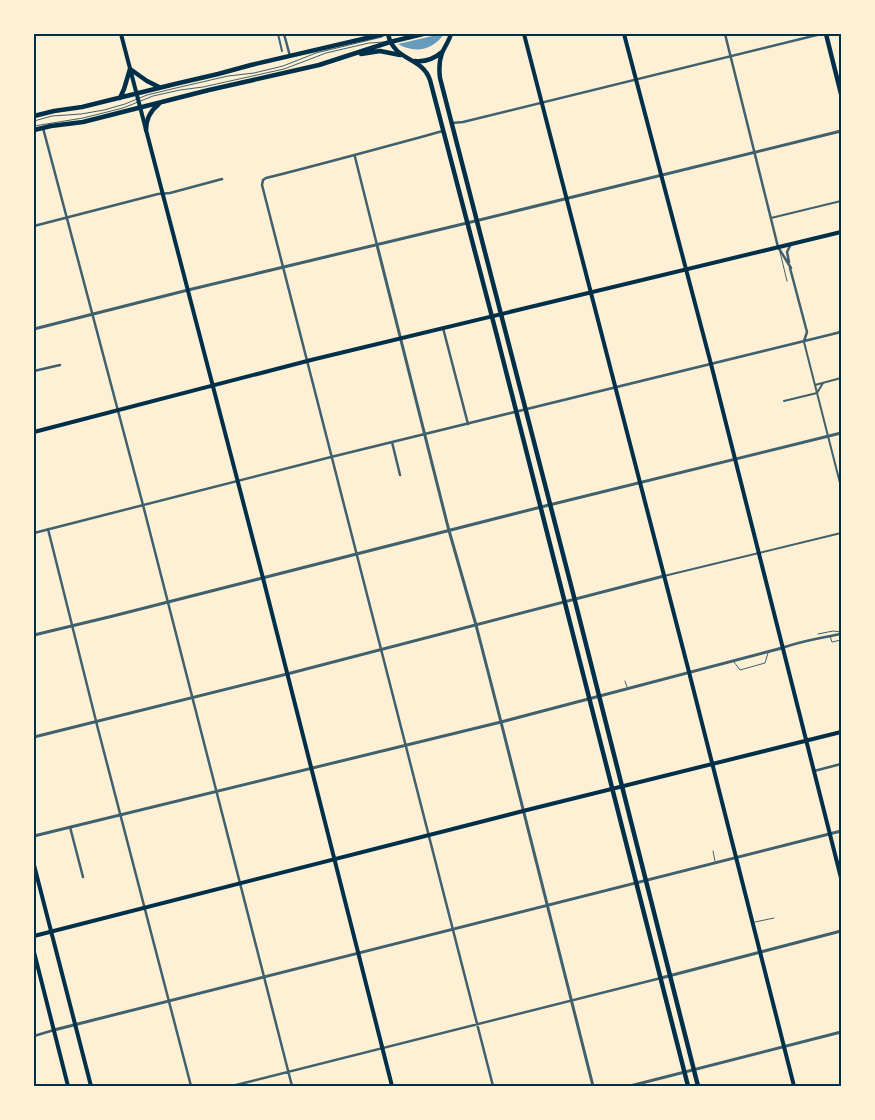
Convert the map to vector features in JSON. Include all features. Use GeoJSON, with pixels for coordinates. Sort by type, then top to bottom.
{"type":"FeatureCollection","features":[{"type":"Feature","properties":{"kind":"main road"},"geometry":{"type":"LineString","coordinates":[[121,34],[238,481],[392,1086]]}},
{"type":"Feature","properties":{"kind":"main road"},"geometry":{"type":"LineString","coordinates":[[34,116],[82,107],[386,34],[396,51],[423,68],[428,76],[492,316],[688,1086]]}},
{"type":"Feature","properties":{"kind":"main road"},"geometry":{"type":"LineString","coordinates":[[34,130],[84,122],[216,88],[319,65],[390,42],[423,34]]}},
{"type":"Feature","properties":{"kind":"main road"},"geometry":{"type":"LineString","coordinates":[[411,60],[420,61],[435,58],[447,45],[451,34]]}},
{"type":"Feature","properties":{"kind":"main road"},"geometry":{"type":"LineString","coordinates":[[524,34],[794,1086]]}},
{"type":"Feature","properties":{"kind":"main road"},"geometry":{"type":"LineString","coordinates":[[624,34],[711,364],[841,878]]}},
{"type":"Feature","properties":{"kind":"main road"},"geometry":{"type":"LineString","coordinates":[[826,34],[841,94]]}},
{"type":"Feature","properties":{"kind":"main road"},"geometry":{"type":"LineString","coordinates":[[350,56],[374,51],[403,56]]}},
{"type":"Feature","properties":{"kind":"main road"},"geometry":{"type":"LineString","coordinates":[[443,51],[439,75],[575,599],[698,1086]]}},
{"type":"Feature","properties":{"kind":"main road"},"geometry":{"type":"LineString","coordinates":[[130,69],[151,84],[160,87]]}},
{"type":"Feature","properties":{"kind":"main road"},"geometry":{"type":"LineString","coordinates":[[120,98],[130,69]]}},
{"type":"Feature","properties":{"kind":"main road"},"geometry":{"type":"LineString","coordinates":[[146,130],[150,112],[163,102]]}},
{"type":"Feature","properties":{"kind":"main road"},"geometry":{"type":"LineString","coordinates":[[34,432],[307,361],[841,232]]}},
{"type":"Feature","properties":{"kind":"main road"},"geometry":{"type":"LineString","coordinates":[[34,936],[841,732]]}},
{"type":"Feature","properties":{"kind":"main road"},"geometry":{"type":"LineString","coordinates":[[34,865],[91,1086]]}},
{"type":"Feature","properties":{"kind":"main road"},"geometry":{"type":"LineString","coordinates":[[34,952],[68,1086]]}},
{"type":"Feature","properties":{"kind":"street"},"geometry":{"type":"LineString","coordinates":[[278,34],[282,51]]}},
{"type":"Feature","properties":{"kind":"street"},"geometry":{"type":"LineString","coordinates":[[284,34],[290,56]]}},
{"type":"Feature","properties":{"kind":"street"},"geometry":{"type":"LineString","coordinates":[[725,34],[778,247],[790,268]]}},
{"type":"Feature","properties":{"kind":"street"},"geometry":{"type":"LineString","coordinates":[[452,122],[463,122],[821,34]]}},
{"type":"Feature","properties":{"kind":"street"},"geometry":{"type":"LineString","coordinates":[[43,128],[143,505],[292,1086]]}},
{"type":"Feature","properties":{"kind":"street"},"geometry":{"type":"LineString","coordinates":[[443,131],[264,179],[262,185],[493,1086]]}},
{"type":"Feature","properties":{"kind":"street"},"geometry":{"type":"LineString","coordinates":[[34,330],[188,290],[841,131]]}},
{"type":"Feature","properties":{"kind":"street"},"geometry":{"type":"LineString","coordinates":[[355,156],[449,531],[476,625],[593,1086]]}},
{"type":"Feature","properties":{"kind":"street"},"geometry":{"type":"LineString","coordinates":[[34,226],[222,179]]}},
{"type":"Feature","properties":{"kind":"street"},"geometry":{"type":"LineString","coordinates":[[771,218],[841,200]]}},
{"type":"Feature","properties":{"kind":"street"},"geometry":{"type":"LineString","coordinates":[[792,244],[787,254],[790,268],[807,332],[816,338]]}},
{"type":"Feature","properties":{"kind":"street"},"geometry":{"type":"LineString","coordinates":[[443,328],[468,424]]}},
{"type":"Feature","properties":{"kind":"street"},"geometry":{"type":"LineString","coordinates":[[34,533],[331,457],[837,333],[841,330]]}},
{"type":"Feature","properties":{"kind":"street"},"geometry":{"type":"LineString","coordinates":[[807,332],[804,341],[841,487]]}},
{"type":"Feature","properties":{"kind":"street"},"geometry":{"type":"LineString","coordinates":[[34,371],[60,365]]}},
{"type":"Feature","properties":{"kind":"street"},"geometry":{"type":"LineString","coordinates":[[815,385],[841,378]]}},
{"type":"Feature","properties":{"kind":"street"},"geometry":{"type":"LineString","coordinates":[[784,401],[817,392],[823,383]]}},
{"type":"Feature","properties":{"kind":"street"},"geometry":{"type":"LineString","coordinates":[[34,634],[841,433]]}},
{"type":"Feature","properties":{"kind":"street"},"geometry":{"type":"LineString","coordinates":[[392,442],[400,475]]}},
{"type":"Feature","properties":{"kind":"street"},"geometry":{"type":"LineString","coordinates":[[48,529],[96,722],[191,1086]]}},
{"type":"Feature","properties":{"kind":"street"},"geometry":{"type":"LineString","coordinates":[[34,737],[287,674],[664,576],[841,533]]}},
{"type":"Feature","properties":{"kind":"street"},"geometry":{"type":"LineString","coordinates":[[34,836],[501,722],[804,641],[841,633]]}},
{"type":"Feature","properties":{"kind":"street"},"geometry":{"type":"LineString","coordinates":[[814,771],[841,764]]}},
{"type":"Feature","properties":{"kind":"street"},"geometry":{"type":"LineString","coordinates":[[70,827],[83,877]]}},
{"type":"Feature","properties":{"kind":"street"},"geometry":{"type":"LineString","coordinates":[[34,1036],[841,831]]}},
{"type":"Feature","properties":{"kind":"street"},"geometry":{"type":"LineString","coordinates":[[232,1086],[841,931]]}},
{"type":"Feature","properties":{"kind":"street"},"geometry":{"type":"LineString","coordinates":[[630,1086],[841,1032]]}},
{"type":"Feature","properties":{"kind":"lane"},"geometry":{"type":"LineString","coordinates":[[34,126],[83,118],[123,108],[147,95],[228,76],[249,74],[283,66],[316,53],[378,38],[386,34]]}},
{"type":"Feature","properties":{"kind":"lane"},"geometry":{"type":"LineString","coordinates":[[34,121],[52,116],[88,113],[153,96],[284,69],[332,52],[369,43],[390,42]]}},
{"type":"Feature","properties":{"kind":"lane"},"geometry":{"type":"LineString","coordinates":[[230,81],[255,80]]}},
{"type":"Feature","properties":{"kind":"lane"},"geometry":{"type":"LineString","coordinates":[[778,247],[787,280]]}},
{"type":"Feature","properties":{"kind":"lane"},"geometry":{"type":"LineString","coordinates":[[818,634],[833,631],[841,633]]}},
{"type":"Feature","properties":{"kind":"lane"},"geometry":{"type":"LineString","coordinates":[[830,636],[832,642],[841,640]]}},
{"type":"Feature","properties":{"kind":"lane"},"geometry":{"type":"LineString","coordinates":[[733,661],[740,670],[765,663],[768,652]]}},
{"type":"Feature","properties":{"kind":"lane"},"geometry":{"type":"LineString","coordinates":[[625,681],[627,688]]}},
{"type":"Feature","properties":{"kind":"lane"},"geometry":{"type":"LineString","coordinates":[[713,852],[715,863]]}},
{"type":"Feature","properties":{"kind":"lane"},"geometry":{"type":"LineString","coordinates":[[752,923],[774,918]]}},
{"type":"Feature","properties":{"kind":"water"},"geometry":{"type":"Polygon","coordinates":[[[444,34],[435,44],[423,49],[411,49],[398,44],[444,34]]]}}]}
